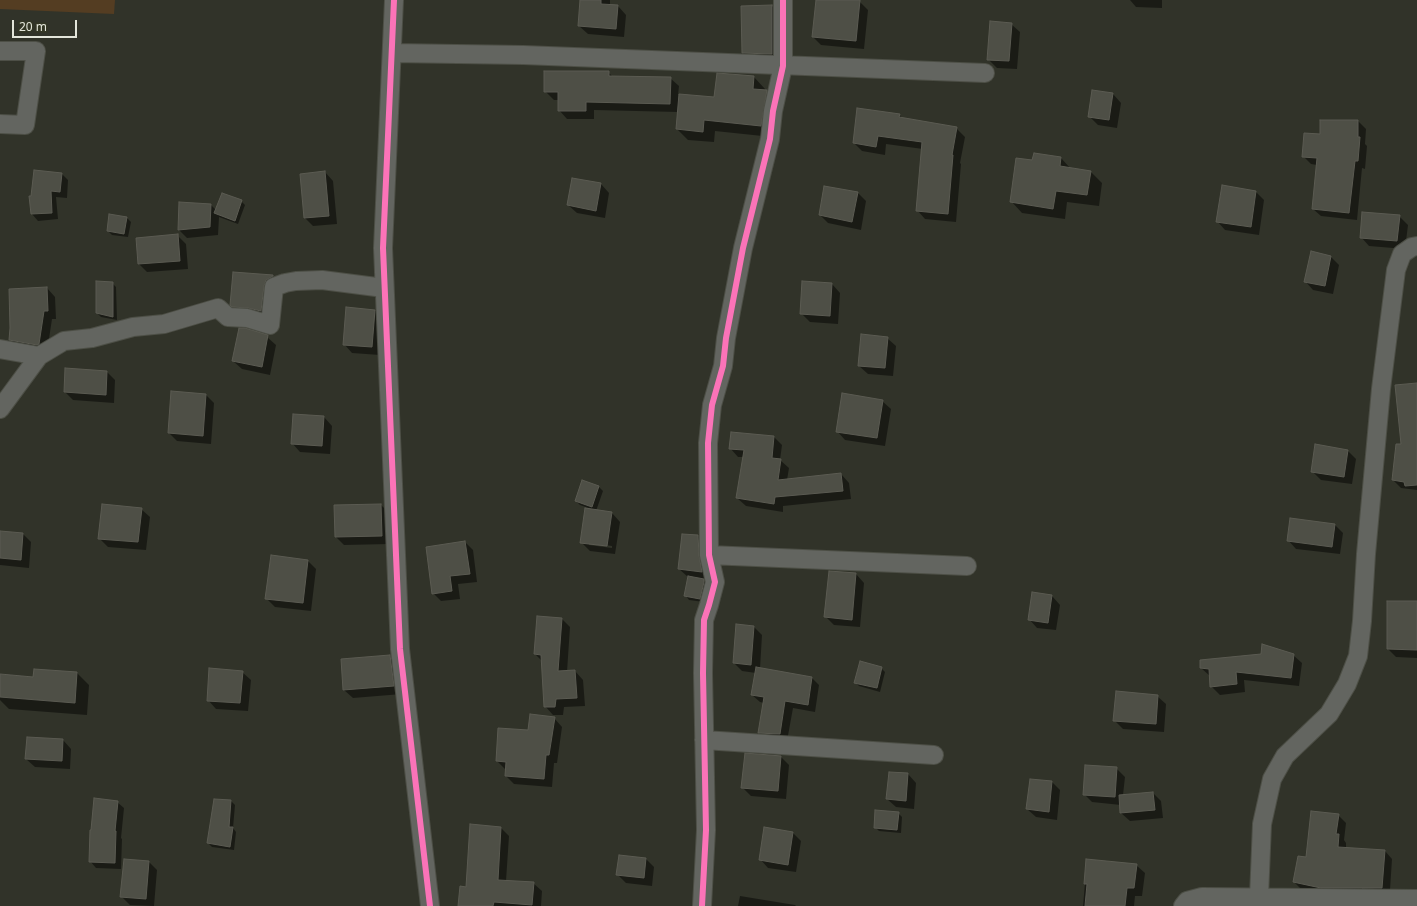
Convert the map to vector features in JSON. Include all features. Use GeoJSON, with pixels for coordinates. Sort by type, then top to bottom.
{"type":"FeatureCollection","features":[{"type":"Feature","properties":{"kind":"street"},"geometry":{"type":"LineString","coordinates":[[394,0],[382,248],[400,649],[430,906]]}},
{"type":"Feature","properties":{"kind":"street"},"geometry":{"type":"LineString","coordinates":[[702,906],[706,830],[703,673],[704,620],[714,582],[710,555],[708,442],[712,405],[723,366],[726,338],[743,248],[770,139],[783,66],[783,0]]}},
{"type":"Feature","properties":{"kind":"street"},"geometry":{"type":"LineString","coordinates":[[0,51],[36,51],[25,125],[0,124]]}},
{"type":"Feature","properties":{"kind":"street"},"geometry":{"type":"LineString","coordinates":[[392,53],[524,55],[985,73]]}},
{"type":"Feature","properties":{"kind":"street"},"geometry":{"type":"LineString","coordinates":[[1259,898],[1262,824],[1272,779],[1285,756],[1329,714],[1347,684],[1358,656],[1381,389],[1396,270],[1402,254],[1412,247],[1417,246]]}},
{"type":"Feature","properties":{"kind":"street"},"geometry":{"type":"LineString","coordinates":[[0,409],[39,356],[64,341],[92,338],[133,328],[164,324],[218,308],[228,317],[247,318],[270,325],[274,287],[285,282],[322,280],[384,288]]}},
{"type":"Feature","properties":{"kind":"street"},"geometry":{"type":"LineString","coordinates":[[0,349],[39,356]]}},
{"type":"Feature","properties":{"kind":"street"},"geometry":{"type":"LineString","coordinates":[[710,555],[966,566]]}},
{"type":"Feature","properties":{"kind":"street"},"geometry":{"type":"LineString","coordinates":[[704,740],[934,755]]}},
{"type":"Feature","properties":{"kind":"street"},"geometry":{"type":"LineString","coordinates":[[1182,906],[1187,900],[1202,897],[1417,898]]}},
{"type":"Feature","properties":{"kind":"shaded area"},"geometry":{"type":"Polygon","coordinates":[[[0,0],[115,0],[114,14],[0,9],[0,0]]]}},
{"type":"Feature","properties":{"kind":"building"},"geometry":{"type":"Polygon","coordinates":[[[580,0],[601,0],[601,4],[618,5],[616,29],[578,26],[580,0]]]}},
{"type":"Feature","properties":{"kind":"building"},"geometry":{"type":"Polygon","coordinates":[[[816,0],[860,0],[856,41],[812,37],[816,0]]]}},
{"type":"Feature","properties":{"kind":"building"},"geometry":{"type":"Polygon","coordinates":[[[772,5],[772,54],[742,53],[741,6],[772,5]]]}},
{"type":"Feature","properties":{"kind":"building"},"geometry":{"type":"Polygon","coordinates":[[[990,21],[1012,23],[1009,61],[987,60],[990,21]]]}},
{"type":"Feature","properties":{"kind":"building"},"geometry":{"type":"Polygon","coordinates":[[[544,71],[609,71],[609,76],[671,77],[670,104],[586,102],[586,111],[558,111],[558,92],[544,92],[544,71]]]}},
{"type":"Feature","properties":{"kind":"building"},"geometry":{"type":"Polygon","coordinates":[[[717,73],[754,76],[753,89],[767,90],[761,126],[704,120],[703,132],[676,129],[679,94],[714,97],[717,73]]]}},
{"type":"Feature","properties":{"kind":"building"},"geometry":{"type":"Polygon","coordinates":[[[1092,90],[1113,93],[1109,120],[1088,117],[1092,90]]]}},
{"type":"Feature","properties":{"kind":"building"},"geometry":{"type":"Polygon","coordinates":[[[857,108],[900,114],[899,117],[957,127],[952,155],[948,214],[916,211],[922,142],[878,136],[876,147],[853,143],[857,108]]]}},
{"type":"Feature","properties":{"kind":"building"},"geometry":{"type":"Polygon","coordinates":[[[1320,120],[1358,120],[1358,137],[1360,137],[1358,161],[1355,161],[1349,213],[1312,209],[1317,158],[1302,157],[1304,133],[1320,134],[1320,120]]]}},
{"type":"Feature","properties":{"kind":"building"},"geometry":{"type":"Polygon","coordinates":[[[1034,153],[1061,157],[1060,166],[1091,171],[1087,195],[1056,191],[1053,209],[1010,202],[1016,158],[1032,160],[1034,153]]]}},
{"type":"Feature","properties":{"kind":"building"},"geometry":{"type":"Polygon","coordinates":[[[34,170],[62,173],[60,192],[51,191],[52,213],[31,214],[29,196],[31,196],[34,170]]]}},
{"type":"Feature","properties":{"kind":"building"},"geometry":{"type":"Polygon","coordinates":[[[325,171],[329,216],[304,218],[300,174],[325,171]]]}},
{"type":"Feature","properties":{"kind":"building"},"geometry":{"type":"Polygon","coordinates":[[[572,178],[601,183],[596,211],[567,205],[572,178]]]}},
{"type":"Feature","properties":{"kind":"building"},"geometry":{"type":"Polygon","coordinates":[[[1222,185],[1256,191],[1251,227],[1216,222],[1222,185]]]}},
{"type":"Feature","properties":{"kind":"building"},"geometry":{"type":"Polygon","coordinates":[[[824,186],[858,192],[852,222],[819,215],[824,186]]]}},
{"type":"Feature","properties":{"kind":"building"},"geometry":{"type":"Polygon","coordinates":[[[222,193],[242,200],[235,221],[214,213],[222,193]]]}},
{"type":"Feature","properties":{"kind":"building"},"geometry":{"type":"Polygon","coordinates":[[[179,202],[211,204],[210,227],[178,230],[179,202]]]}},
{"type":"Feature","properties":{"kind":"building"},"geometry":{"type":"Polygon","coordinates":[[[1362,212],[1400,215],[1397,241],[1360,238],[1362,212]]]}},
{"type":"Feature","properties":{"kind":"building"},"geometry":{"type":"Polygon","coordinates":[[[109,214],[127,217],[124,234],[107,231],[109,214]]]}},
{"type":"Feature","properties":{"kind":"building"},"geometry":{"type":"Polygon","coordinates":[[[178,234],[180,261],[138,264],[136,238],[178,234]]]}},
{"type":"Feature","properties":{"kind":"building"},"geometry":{"type":"Polygon","coordinates":[[[1311,251],[1331,256],[1325,286],[1304,282],[1311,251]]]}},
{"type":"Feature","properties":{"kind":"building"},"geometry":{"type":"Polygon","coordinates":[[[233,272],[273,275],[266,280],[264,286],[261,311],[232,307],[230,305],[233,272]]]}},
{"type":"Feature","properties":{"kind":"building"},"geometry":{"type":"Polygon","coordinates":[[[96,281],[113,282],[113,317],[96,313],[96,281]]]}},
{"type":"Feature","properties":{"kind":"building"},"geometry":{"type":"Polygon","coordinates":[[[802,281],[832,283],[830,316],[800,314],[802,281]]]}},
{"type":"Feature","properties":{"kind":"building"},"geometry":{"type":"Polygon","coordinates":[[[47,287],[48,311],[44,311],[39,344],[37,345],[9,340],[9,289],[47,287]]]}},
{"type":"Feature","properties":{"kind":"building"},"geometry":{"type":"Polygon","coordinates":[[[346,307],[375,310],[372,347],[343,345],[346,307]]]}},
{"type":"Feature","properties":{"kind":"building"},"geometry":{"type":"Polygon","coordinates":[[[239,328],[245,328],[268,335],[262,367],[232,361],[239,328]]]}},
{"type":"Feature","properties":{"kind":"building"},"geometry":{"type":"Polygon","coordinates":[[[861,334],[888,337],[885,368],[858,366],[861,334]]]}},
{"type":"Feature","properties":{"kind":"building"},"geometry":{"type":"Polygon","coordinates":[[[65,368],[107,371],[106,395],[64,392],[65,368]]]}},
{"type":"Feature","properties":{"kind":"building"},"geometry":{"type":"Polygon","coordinates":[[[1417,383],[1417,485],[1405,486],[1404,482],[1392,480],[1396,444],[1401,444],[1395,385],[1417,383]]]}},
{"type":"Feature","properties":{"kind":"building"},"geometry":{"type":"Polygon","coordinates":[[[171,391],[206,394],[203,436],[168,433],[171,391]]]}},
{"type":"Feature","properties":{"kind":"building"},"geometry":{"type":"Polygon","coordinates":[[[842,393],[883,400],[877,438],[836,432],[842,393]]]}},
{"type":"Feature","properties":{"kind":"building"},"geometry":{"type":"Polygon","coordinates":[[[293,414],[324,416],[322,446],[291,444],[293,414]]]}},
{"type":"Feature","properties":{"kind":"building"},"geometry":{"type":"Polygon","coordinates":[[[731,432],[774,436],[772,458],[781,459],[778,480],[841,473],[843,491],[775,497],[774,504],[736,498],[744,450],[729,449],[731,432]]]}},
{"type":"Feature","properties":{"kind":"building"},"geometry":{"type":"Polygon","coordinates":[[[1315,444],[1348,450],[1344,477],[1311,472],[1315,444]]]}},
{"type":"Feature","properties":{"kind":"building"},"geometry":{"type":"Polygon","coordinates":[[[582,480],[599,486],[592,507],[575,501],[582,480]]]}},
{"type":"Feature","properties":{"kind":"building"},"geometry":{"type":"Polygon","coordinates":[[[102,504],[142,508],[138,542],[98,539],[102,504]]]}},
{"type":"Feature","properties":{"kind":"building"},"geometry":{"type":"Polygon","coordinates":[[[381,504],[382,536],[335,537],[334,505],[381,504]]]}},
{"type":"Feature","properties":{"kind":"building"},"geometry":{"type":"Polygon","coordinates":[[[585,508],[612,512],[607,546],[580,543],[585,508]]]}},
{"type":"Feature","properties":{"kind":"building"},"geometry":{"type":"Polygon","coordinates":[[[1290,518],[1335,524],[1332,547],[1287,541],[1290,518]]]}},
{"type":"Feature","properties":{"kind":"building"},"geometry":{"type":"Polygon","coordinates":[[[0,531],[23,533],[21,560],[0,558],[0,531]]]}},
{"type":"Feature","properties":{"kind":"building"},"geometry":{"type":"Polygon","coordinates":[[[682,534],[698,535],[702,572],[678,569],[682,534]]]}},
{"type":"Feature","properties":{"kind":"building"},"geometry":{"type":"Polygon","coordinates":[[[465,541],[470,574],[450,576],[452,591],[432,594],[426,547],[465,541]]]}},
{"type":"Feature","properties":{"kind":"building"},"geometry":{"type":"Polygon","coordinates":[[[271,555],[308,560],[303,603],[265,599],[271,555]]]}},
{"type":"Feature","properties":{"kind":"building"},"geometry":{"type":"Polygon","coordinates":[[[829,571],[856,573],[852,620],[824,617],[829,571]]]}},
{"type":"Feature","properties":{"kind":"building"},"geometry":{"type":"Polygon","coordinates":[[[688,576],[704,579],[700,599],[684,596],[688,576]]]}},
{"type":"Feature","properties":{"kind":"building"},"geometry":{"type":"Polygon","coordinates":[[[1032,592],[1052,595],[1048,623],[1028,620],[1032,592]]]}},
{"type":"Feature","properties":{"kind":"building"},"geometry":{"type":"Polygon","coordinates":[[[1387,601],[1417,601],[1417,650],[1387,649],[1387,601]]]}},
{"type":"Feature","properties":{"kind":"building"},"geometry":{"type":"Polygon","coordinates":[[[537,616],[562,618],[558,671],[575,670],[577,698],[556,699],[555,707],[544,707],[541,655],[534,654],[537,616]]]}},
{"type":"Feature","properties":{"kind":"building"},"geometry":{"type":"Polygon","coordinates":[[[736,624],[754,626],[751,665],[733,663],[736,624]]]}},
{"type":"Feature","properties":{"kind":"building"},"geometry":{"type":"Polygon","coordinates":[[[1262,644],[1294,654],[1291,678],[1236,672],[1237,684],[1210,687],[1209,669],[1200,668],[1200,660],[1261,654],[1262,644]]]}},
{"type":"Feature","properties":{"kind":"building"},"geometry":{"type":"Polygon","coordinates":[[[390,655],[394,686],[343,690],[341,659],[390,655]]]}},
{"type":"Feature","properties":{"kind":"building"},"geometry":{"type":"Polygon","coordinates":[[[860,661],[882,667],[877,688],[854,683],[860,661]]]}},
{"type":"Feature","properties":{"kind":"building"},"geometry":{"type":"Polygon","coordinates":[[[756,667],[812,677],[808,705],[785,701],[780,734],[758,733],[764,697],[751,695],[756,667]]]}},
{"type":"Feature","properties":{"kind":"building"},"geometry":{"type":"Polygon","coordinates":[[[209,668],[243,671],[240,703],[207,701],[209,668]]]}},
{"type":"Feature","properties":{"kind":"building"},"geometry":{"type":"Polygon","coordinates":[[[34,669],[77,672],[75,703],[0,697],[0,674],[33,677],[34,669]]]}},
{"type":"Feature","properties":{"kind":"building"},"geometry":{"type":"Polygon","coordinates":[[[1116,691],[1158,695],[1156,724],[1113,721],[1116,691]]]}},
{"type":"Feature","properties":{"kind":"building"},"geometry":{"type":"Polygon","coordinates":[[[530,714],[555,717],[549,755],[546,755],[544,779],[505,776],[506,762],[496,761],[498,728],[528,730],[530,714]]]}},
{"type":"Feature","properties":{"kind":"building"},"geometry":{"type":"Polygon","coordinates":[[[27,737],[63,739],[62,761],[25,759],[27,737]]]}},
{"type":"Feature","properties":{"kind":"building"},"geometry":{"type":"Polygon","coordinates":[[[745,753],[781,756],[778,791],[741,788],[745,753]]]}},
{"type":"Feature","properties":{"kind":"building"},"geometry":{"type":"Polygon","coordinates":[[[1085,765],[1117,767],[1115,797],[1083,795],[1085,765]]]}},
{"type":"Feature","properties":{"kind":"building"},"geometry":{"type":"Polygon","coordinates":[[[889,772],[908,773],[906,801],[886,799],[889,772]]]}},
{"type":"Feature","properties":{"kind":"building"},"geometry":{"type":"Polygon","coordinates":[[[1030,779],[1052,781],[1049,812],[1026,809],[1030,779]]]}},
{"type":"Feature","properties":{"kind":"building"},"geometry":{"type":"Polygon","coordinates":[[[1153,792],[1155,810],[1120,813],[1119,795],[1153,792]]]}},
{"type":"Feature","properties":{"kind":"building"},"geometry":{"type":"Polygon","coordinates":[[[94,798],[118,801],[115,831],[115,863],[89,862],[90,830],[94,798]]]}},
{"type":"Feature","properties":{"kind":"building"},"geometry":{"type":"Polygon","coordinates":[[[214,799],[231,800],[229,827],[233,827],[230,847],[207,843],[214,799]]]}},
{"type":"Feature","properties":{"kind":"building"},"geometry":{"type":"Polygon","coordinates":[[[875,810],[899,812],[897,830],[874,828],[875,810]]]}},
{"type":"Feature","properties":{"kind":"building"},"geometry":{"type":"Polygon","coordinates":[[[1311,811],[1339,814],[1336,834],[1339,834],[1338,847],[1385,850],[1382,888],[1321,888],[1293,882],[1298,856],[1306,857],[1311,811]]]}},
{"type":"Feature","properties":{"kind":"building"},"geometry":{"type":"Polygon","coordinates":[[[470,824],[501,827],[498,880],[534,882],[532,905],[494,902],[493,906],[458,906],[460,886],[466,887],[470,824]]]}},
{"type":"Feature","properties":{"kind":"building"},"geometry":{"type":"Polygon","coordinates":[[[764,827],[793,832],[788,865],[759,860],[764,827]]]}},
{"type":"Feature","properties":{"kind":"building"},"geometry":{"type":"Polygon","coordinates":[[[619,855],[646,858],[644,878],[616,875],[619,855]]]}},
{"type":"Feature","properties":{"kind":"building"},"geometry":{"type":"Polygon","coordinates":[[[124,859],[149,861],[146,899],[120,897],[124,859]]]}},
{"type":"Feature","properties":{"kind":"building"},"geometry":{"type":"Polygon","coordinates":[[[1086,859],[1137,864],[1134,888],[1127,888],[1125,906],[1085,906],[1087,884],[1084,884],[1086,859]]]}},
{"type":"Feature","properties":{"kind":"cycle path"},"geometry":{"type":"LineString","coordinates":[[394,0],[383,248],[400,649],[430,906]]}},
{"type":"Feature","properties":{"kind":"cycle path"},"geometry":{"type":"LineString","coordinates":[[702,906],[706,830],[703,673],[704,620],[715,582],[709,555],[708,443],[712,405],[723,366],[726,338],[743,248],[770,139],[773,111],[783,66],[783,0]]}}]}
